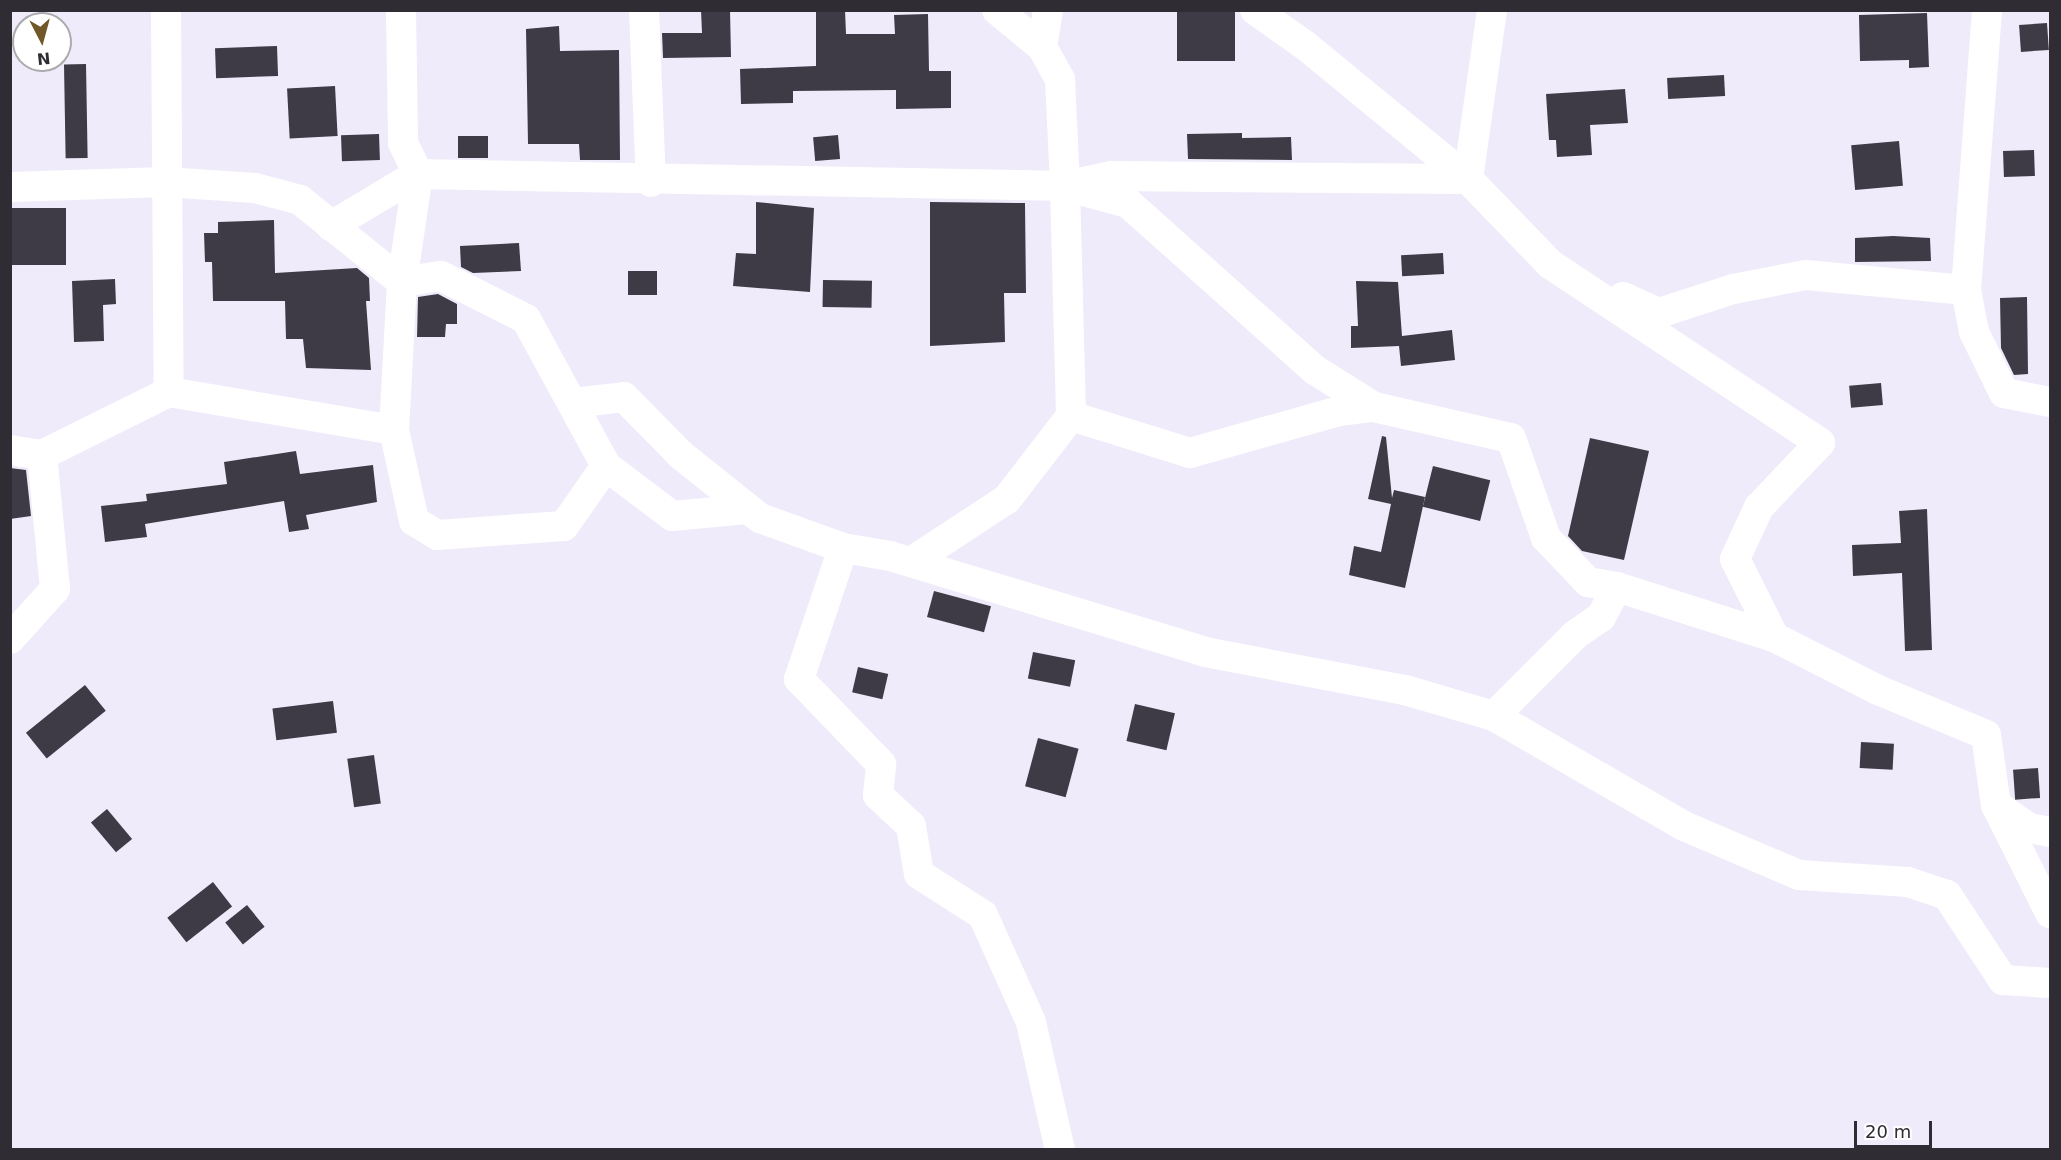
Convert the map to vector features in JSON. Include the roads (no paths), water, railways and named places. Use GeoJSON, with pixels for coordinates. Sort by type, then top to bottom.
{"type":"FeatureCollection","features":[{"type":"Feature","properties":{"kind":"street"},"geometry":{"type":"LineString","coordinates":[[166,10],[169,392]]}},
{"type":"Feature","properties":{"kind":"street"},"geometry":{"type":"LineString","coordinates":[[401,10],[403,143],[418,174],[402,282],[393,430],[414,521],[438,536],[564,526],[606,466]]}},
{"type":"Feature","properties":{"kind":"street"},"geometry":{"type":"LineString","coordinates":[[644,10],[651,182]]}},
{"type":"Feature","properties":{"kind":"street"},"geometry":{"type":"LineString","coordinates":[[911,562],[1007,499],[1071,416],[1060,79],[1042,46],[997,10]]}},
{"type":"Feature","properties":{"kind":"street"},"geometry":{"type":"LineString","coordinates":[[1042,46],[1048,10]]}},
{"type":"Feature","properties":{"kind":"street"},"geometry":{"type":"LineString","coordinates":[[1255,10],[1306,46],[1468,178],[1550,264],[1820,443],[1759,507],[1735,559],[1774,637]]}},
{"type":"Feature","properties":{"kind":"street"},"geometry":{"type":"LineString","coordinates":[[1468,178],[1492,10]]}},
{"type":"Feature","properties":{"kind":"street"},"geometry":{"type":"LineString","coordinates":[[1987,10],[1966,290],[1974,332],[2004,393],[2050,402]]}},
{"type":"Feature","properties":{"kind":"street"},"geometry":{"type":"LineString","coordinates":[[332,226],[418,174],[651,182],[1065,186],[1112,176],[1468,178]]}},
{"type":"Feature","properties":{"kind":"street"},"geometry":{"type":"LineString","coordinates":[[10,187],[166,182],[255,188],[300,200],[402,282],[441,276],[526,319],[606,466],[672,516],[747,508]]}},
{"type":"Feature","properties":{"kind":"street"},"geometry":{"type":"LineString","coordinates":[[1065,186],[1128,203],[1315,370],[1374,407]]}},
{"type":"Feature","properties":{"kind":"street"},"geometry":{"type":"LineString","coordinates":[[1550,264],[1659,313],[1733,289],[1806,276],[1966,290]]}},
{"type":"Feature","properties":{"kind":"street"},"geometry":{"type":"LineString","coordinates":[[10,450],[42,455],[169,392],[393,430]]}},
{"type":"Feature","properties":{"kind":"street"},"geometry":{"type":"LineString","coordinates":[[573,403],[624,397],[681,455],[760,518],[843,548],[911,562],[1205,652],[1405,690],[1494,716],[1684,826],[1799,875],[1908,882],[1947,895],[2003,980],[2050,984]]}},
{"type":"Feature","properties":{"kind":"street"},"geometry":{"type":"LineString","coordinates":[[1071,416],[1190,453],[1339,411],[1374,407],[1511,438],[1546,538],[1588,582],[1617,587],[1774,637],[1878,690],[1986,735],[1996,805],[2050,913]]}},
{"type":"Feature","properties":{"kind":"street"},"geometry":{"type":"LineString","coordinates":[[10,639],[55,589],[42,455]]}},
{"type":"Feature","properties":{"kind":"street"},"geometry":{"type":"LineString","coordinates":[[843,548],[799,679],[881,764],[878,795],[911,826],[919,874],[983,915],[1031,1022],[1060,1149]]}},
{"type":"Feature","properties":{"kind":"street"},"geometry":{"type":"LineString","coordinates":[[1494,716],[1575,635],[1601,617],[1617,587]]}},
{"type":"Feature","properties":{"kind":"street"},"geometry":{"type":"LineString","coordinates":[[1996,805],[2029,828],[2050,832]]}}]}
